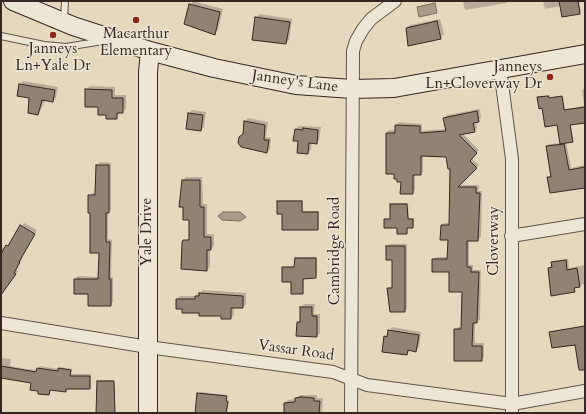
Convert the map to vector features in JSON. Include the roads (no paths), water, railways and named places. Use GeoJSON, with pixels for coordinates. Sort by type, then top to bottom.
{"type":"FeatureCollection","features":[{"type":"Feature","properties":{"kind":"main road","name":"Janney's Lane"},"geometry":{"type":"LineString","coordinates":[[14,1],[64,22],[150,52],[265,80],[296,85],[352,89],[394,88],[585,54]]}},
{"type":"Feature","properties":{"kind":"main road","name":"Yale Drive"},"geometry":{"type":"LineString","coordinates":[[148,413],[148,72],[150,52]]}},
{"type":"Feature","properties":{"kind":"street","name":"Cambridge Road"},"geometry":{"type":"LineString","coordinates":[[351,413],[353,50],[356,41],[371,19],[395,1]]}},
{"type":"Feature","properties":{"kind":"street","name":"Cloverway"},"geometry":{"type":"LineString","coordinates":[[500,69],[512,159],[512,408]]}},
{"type":"Feature","properties":{"kind":"street"},"geometry":{"type":"LineString","coordinates":[[511,236],[585,224]]}},
{"type":"Feature","properties":{"kind":"street","name":"Vassar Road"},"geometry":{"type":"LineString","coordinates":[[1,323],[148,347],[333,372],[367,384],[512,408],[585,391]]}},
{"type":"Feature","properties":{"kind":"lane"},"geometry":{"type":"LineString","coordinates":[[64,22],[65,1]]}},
{"type":"Feature","properties":{"kind":"lane"},"geometry":{"type":"LineString","coordinates":[[1,36],[44,45],[66,47],[76,47],[110,39]]}},
{"type":"Feature","properties":{"kind":"place","name":"Macarthur Elementary"},"geometry":{"type":"Point","coordinates":[136,20]}},
{"type":"Feature","properties":{"kind":"place","name":"Janneys Ln+Yale Dr"},"geometry":{"type":"Point","coordinates":[53,35]}},
{"type":"Feature","properties":{"kind":"place","name":"Janneys Ln+Cloverway Dr"},"geometry":{"type":"Point","coordinates":[550,77]}}]}
